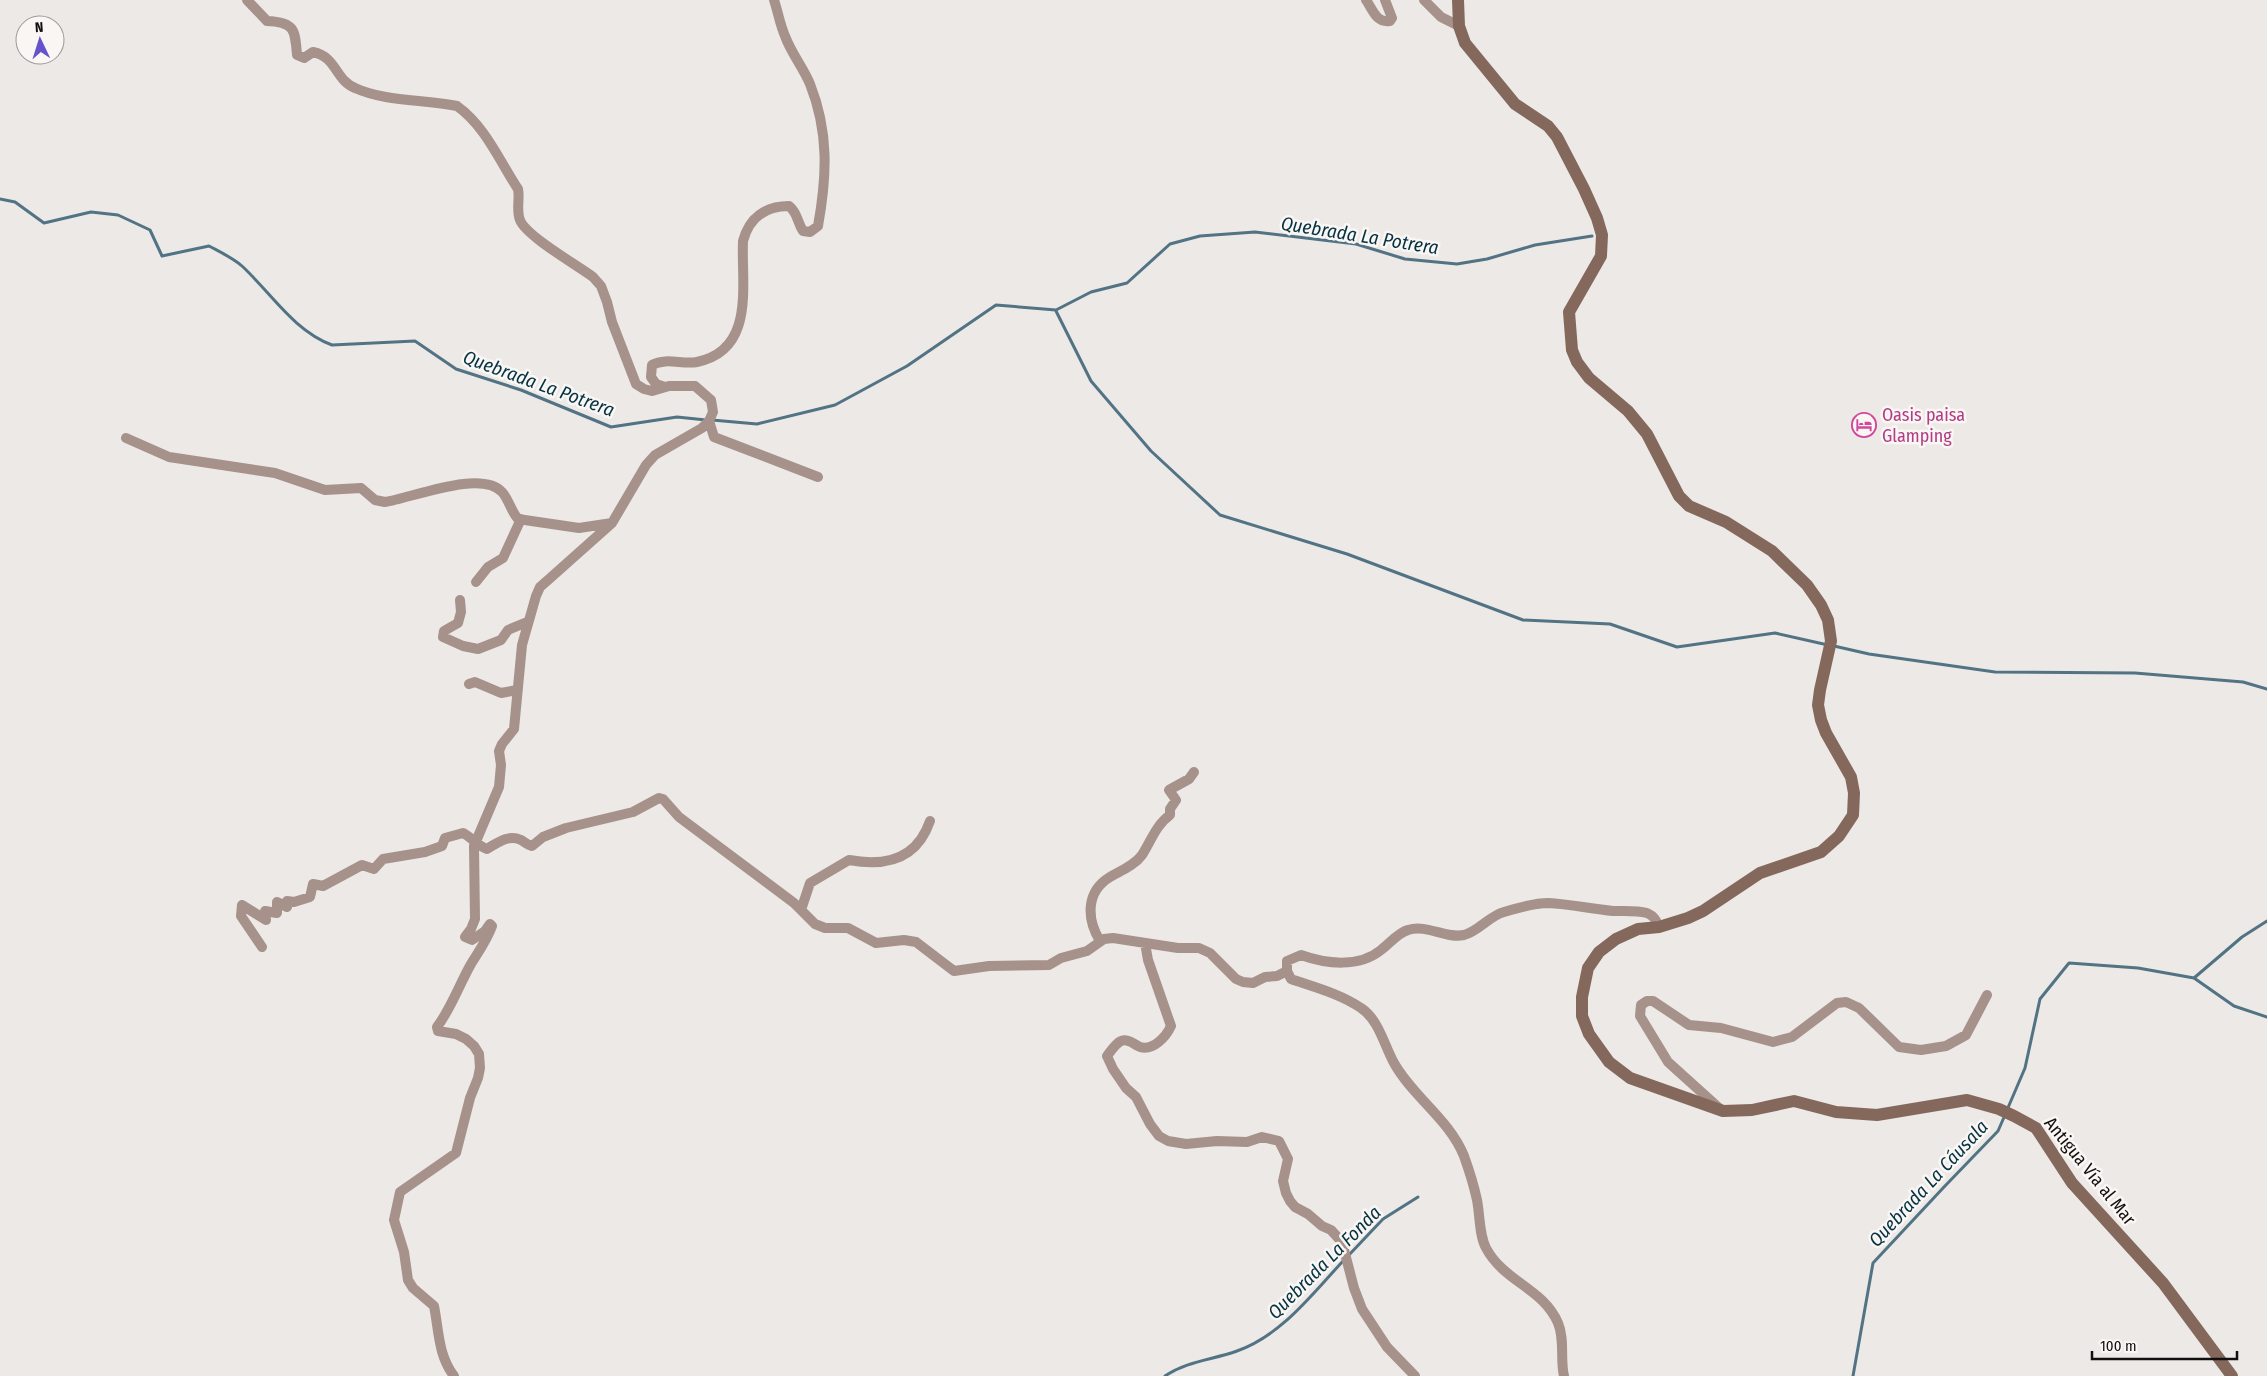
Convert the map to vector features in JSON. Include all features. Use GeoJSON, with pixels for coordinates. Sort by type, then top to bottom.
{"type":"FeatureCollection","features":[{"type":"Feature","properties":{"kind":"main road","name":"Antigua Vía al Mar"},"geometry":{"type":"LineString","coordinates":[[1458,0],[1459,26],[1465,43],[1515,104],[1548,126],[1557,137],[1597,218],[1602,235],[1601,256],[1569,312],[1572,350],[1577,362],[1589,378],[1628,411],[1647,434],[1679,496],[1690,506],[1726,522],[1772,551],[1807,585],[1821,606],[1828,620],[1830,646],[1818,705],[1826,734],[1850,777],[1854,793],[1853,815],[1839,836],[1821,852],[1760,873],[1703,911],[1659,927],[1638,929],[1616,939],[1599,952],[1588,968],[1582,997],[1582,1016],[1589,1034],[1609,1062],[1630,1078],[1723,1111],[1752,1110],[1794,1101],[1836,1112],[1877,1116],[1967,1100],[2006,1112],[2036,1128],[2072,1182],[2163,1283],[2232,1376]]}},
{"type":"Feature","properties":{"kind":"street"},"geometry":{"type":"LineString","coordinates":[[247,0],[267,21],[280,21],[290,26],[295,33],[297,55],[304,58],[313,52],[323,54],[353,88],[387,97],[456,106],[465,111],[478,125],[518,188],[520,199],[518,214],[526,231],[594,277],[601,286],[612,322],[636,384],[644,390],[652,391],[665,387],[695,386],[711,400],[714,437],[818,477]]}},
{"type":"Feature","properties":{"kind":"street"},"geometry":{"type":"LineString","coordinates":[[665,387],[656,384],[651,377],[652,365],[662,361],[697,362],[704,360],[721,351],[738,333],[742,312],[743,241],[745,233],[756,216],[768,208],[789,206],[795,210],[803,231],[810,232],[818,226],[825,177],[825,157],[819,114],[810,83],[784,35],[774,0]]}},
{"type":"Feature","properties":{"kind":"street"},"geometry":{"type":"LineString","coordinates":[[1366,0],[1378,19],[1384,22],[1390,21],[1392,18],[1384,0]]}},
{"type":"Feature","properties":{"kind":"street"},"geometry":{"type":"LineString","coordinates":[[1424,0],[1441,17],[1459,26]]}},
{"type":"Feature","properties":{"kind":"street"},"geometry":{"type":"LineString","coordinates":[[454,1376],[445,1364],[436,1328],[434,1306],[413,1288],[408,1280],[404,1252],[394,1220],[400,1192],[456,1153],[470,1098],[478,1078],[480,1068],[479,1054],[474,1046],[456,1034],[440,1032],[437,1029],[461,988],[472,964],[483,948],[492,926],[490,924],[479,936],[472,940],[465,937],[475,918],[472,854],[476,840],[499,787],[501,765],[499,751],[514,729],[522,645],[527,622],[540,588],[612,523],[646,465],[654,455],[702,428],[711,417]]}},
{"type":"Feature","properties":{"kind":"street"},"geometry":{"type":"LineString","coordinates":[[126,438],[169,457],[275,473],[325,490],[361,488],[375,500],[385,502],[460,484],[482,483],[496,487],[503,493],[510,509],[521,520],[579,528],[612,523]]}},
{"type":"Feature","properties":{"kind":"street"},"geometry":{"type":"LineString","coordinates":[[476,582],[488,567],[503,558],[521,520]]}},
{"type":"Feature","properties":{"kind":"street"},"geometry":{"type":"LineString","coordinates":[[460,600],[461,612],[458,623],[444,630],[443,638],[463,646],[478,649],[501,640],[508,630],[527,622]]}},
{"type":"Feature","properties":{"kind":"street"},"geometry":{"type":"LineString","coordinates":[[469,684],[475,682],[501,692],[518,690]]}},
{"type":"Feature","properties":{"kind":"street"},"geometry":{"type":"LineString","coordinates":[[1100,941],[1094,931],[1090,916],[1093,897],[1101,883],[1131,866],[1141,856],[1155,831],[1170,814],[1170,809],[1176,800],[1169,790],[1189,779],[1194,772]]}},
{"type":"Feature","properties":{"kind":"street"},"geometry":{"type":"LineString","coordinates":[[262,947],[241,916],[242,905],[266,920],[265,911],[277,913],[277,902],[287,907],[287,901],[294,902],[310,897],[313,884],[324,886],[362,865],[374,868],[383,859],[425,852],[442,846],[445,838],[463,833],[476,840],[481,847],[487,849],[498,841],[509,839],[521,840],[532,846],[543,837],[566,828],[633,812],[659,798],[664,798],[679,817],[801,910],[815,924],[826,928],[848,928],[876,942],[904,940],[916,942],[954,971],[990,966],[1050,965],[1060,958],[1087,950],[1100,941],[1113,938],[1178,948],[1199,948],[1210,953],[1236,979],[1243,982],[1253,983],[1265,977],[1277,976],[1287,971]]}},
{"type":"Feature","properties":{"kind":"street"},"geometry":{"type":"LineString","coordinates":[[801,910],[810,883],[849,860],[868,863],[893,860],[913,849],[924,836],[930,821]]}},
{"type":"Feature","properties":{"kind":"street"},"geometry":{"type":"LineString","coordinates":[[1564,1376],[1559,1325],[1550,1309],[1535,1293],[1505,1273],[1494,1263],[1484,1245],[1477,1198],[1464,1156],[1452,1131],[1410,1086],[1394,1063],[1374,1021],[1362,1008],[1342,997],[1291,979],[1287,971],[1287,961],[1301,955],[1325,963],[1365,960],[1406,930],[1424,929],[1455,936],[1463,935],[1470,933],[1496,915],[1536,904],[1548,903],[1612,911],[1636,911],[1655,918],[1659,927]]}},
{"type":"Feature","properties":{"kind":"street"},"geometry":{"type":"LineString","coordinates":[[1145,943],[1148,960],[1170,1026],[1160,1041],[1150,1046],[1141,1048],[1129,1041],[1122,1041],[1112,1048],[1107,1056],[1113,1069],[1136,1097],[1143,1112],[1160,1136],[1168,1141],[1186,1144],[1217,1141],[1247,1142],[1262,1138],[1279,1141],[1288,1159],[1283,1181],[1290,1201],[1294,1207],[1331,1230],[1342,1242],[1354,1288],[1362,1309],[1386,1347],[1415,1376]]}},
{"type":"Feature","properties":{"kind":"street"},"geometry":{"type":"LineString","coordinates":[[1723,1111],[1668,1062],[1640,1016],[1641,1005],[1646,1001],[1653,1001],[1689,1025],[1721,1028],[1773,1042],[1792,1037],[1837,1004],[1846,1002],[1859,1008],[1899,1047],[1920,1050],[1946,1046],[1966,1035],[1987,996]]}},
{"type":"Feature","properties":{"kind":"waterway","name":"Quebrada La Potrera"},"geometry":{"type":"LineString","coordinates":[[0,199],[15,202],[44,223],[91,212],[118,215],[150,230],[162,256],[209,246],[238,263],[306,331],[332,345],[415,341],[456,369],[521,390],[611,427],[677,417],[706,420]]}},
{"type":"Feature","properties":{"kind":"waterway","name":"Quebrada La Potrera"},"geometry":{"type":"LineString","coordinates":[[712,420],[757,424],[835,405],[907,366],[996,305],[1056,310],[1091,292],[1127,283],[1170,244],[1200,236],[1255,232],[1356,244],[1405,259],[1457,264],[1487,259],[1535,245],[1592,236]]}},
{"type":"Feature","properties":{"kind":"waterway"},"geometry":{"type":"LineString","coordinates":[[1056,311],[1091,381],[1151,451],[1220,515],[1347,554],[1523,620],[1610,624],[1677,647],[1775,633],[1828,645]]}},
{"type":"Feature","properties":{"kind":"waterway"},"geometry":{"type":"LineString","coordinates":[[1834,646],[1869,654],[1995,672],[2135,673],[2243,682],[2267,689]]}},
{"type":"Feature","properties":{"kind":"waterway"},"geometry":{"type":"LineString","coordinates":[[2194,978],[2242,937],[2267,921]]}},
{"type":"Feature","properties":{"kind":"waterway","name":"Quebrada La Cáusala"},"geometry":{"type":"LineString","coordinates":[[2007,1110],[2025,1068],[2040,999],[2069,963],[2138,968],[2194,978],[2234,1006],[2267,1017]]}},
{"type":"Feature","properties":{"kind":"waterway","name":"Quebrada La Cáusala"},"geometry":{"type":"LineString","coordinates":[[1853,1376],[1873,1263],[1998,1131],[2005,1115]]}},
{"type":"Feature","properties":{"kind":"waterway","name":"Quebrada La Fonda"},"geometry":{"type":"LineString","coordinates":[[1348,1256],[1383,1219],[1418,1197]]}},
{"type":"Feature","properties":{"kind":"waterway","name":"Quebrada La Fonda"},"geometry":{"type":"LineString","coordinates":[[1165,1376],[1182,1367],[1237,1351],[1268,1335],[1308,1300],[1344,1260]]}},
{"type":"Feature","properties":{"kind":"place","name":"Oasis paisa Glamping"},"geometry":{"type":"Point","coordinates":[1864,425]}}]}
